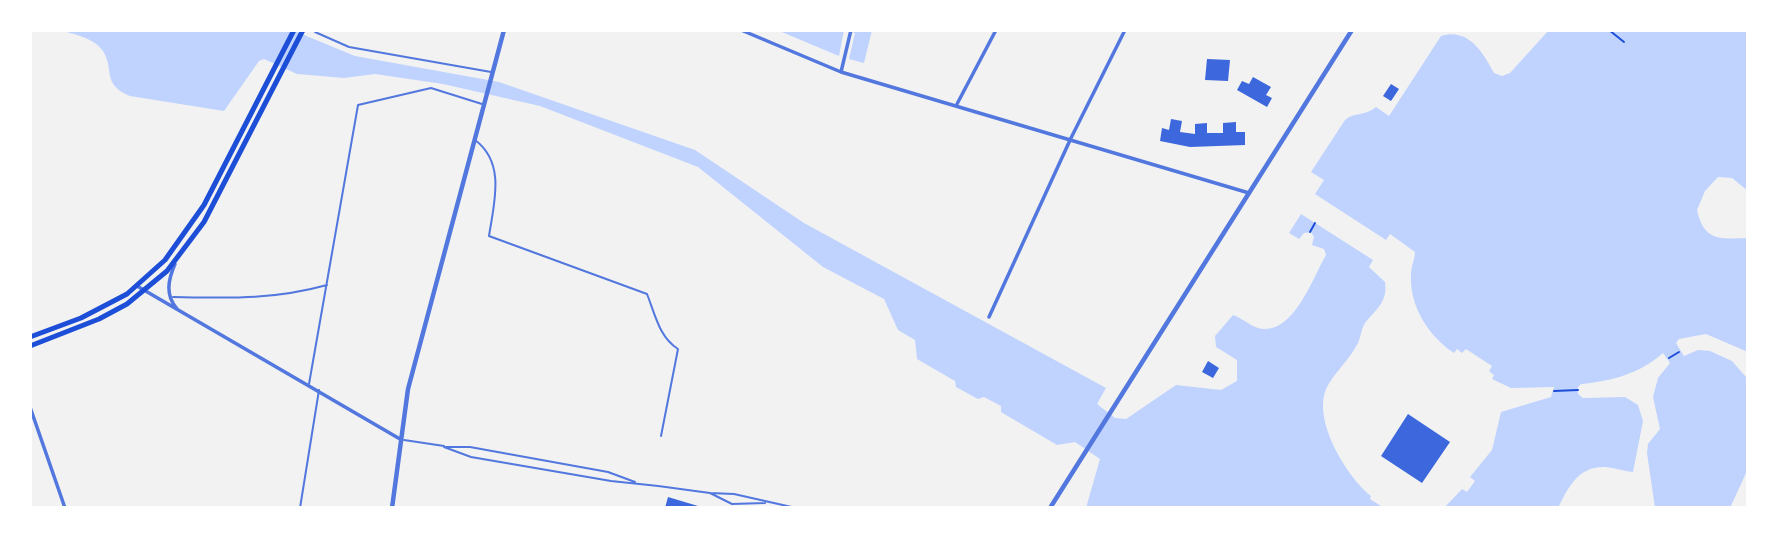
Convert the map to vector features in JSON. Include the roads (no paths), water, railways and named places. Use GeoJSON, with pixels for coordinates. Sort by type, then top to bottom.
{"type":"FeatureCollection","features":[{"type":"Feature","properties":{"kind":"main road"},"geometry":{"type":"LineString","coordinates":[[30,337],[92,313],[137,286],[158,268],[191,228],[294,30]]}},
{"type":"Feature","properties":{"kind":"main road"},"geometry":{"type":"LineString","coordinates":[[30,346],[99,319],[145,292],[177,259],[204,222],[303,30]]}},
{"type":"Feature","properties":{"kind":"street"},"geometry":{"type":"LineString","coordinates":[[392,508],[408,389],[504,30]]}},
{"type":"Feature","properties":{"kind":"street"},"geometry":{"type":"LineString","coordinates":[[741,30],[841,72],[957,104],[1249,193]]}},
{"type":"Feature","properties":{"kind":"street"},"geometry":{"type":"LineString","coordinates":[[957,104],[996,30]]}},
{"type":"Feature","properties":{"kind":"street"},"geometry":{"type":"LineString","coordinates":[[989,317],[1071,138],[1125,30]]}},
{"type":"Feature","properties":{"kind":"street"},"geometry":{"type":"LineString","coordinates":[[1050,508],[1352,30]]}},
{"type":"Feature","properties":{"kind":"street"},"geometry":{"type":"LineString","coordinates":[[841,72],[851,31]]}},
{"type":"Feature","properties":{"kind":"street"},"geometry":{"type":"LineString","coordinates":[[177,259],[170,277],[170,297],[181,312]]}},
{"type":"Feature","properties":{"kind":"street"},"geometry":{"type":"LineString","coordinates":[[137,286],[400,439]]}},
{"type":"Feature","properties":{"kind":"street"},"geometry":{"type":"LineString","coordinates":[[30,407],[65,508]]}},
{"type":"Feature","properties":{"kind":"lane"},"geometry":{"type":"LineString","coordinates":[[315,33],[349,47],[492,73]]}},
{"type":"Feature","properties":{"kind":"lane"},"geometry":{"type":"LineString","coordinates":[[309,384],[358,105],[431,88],[483,102]]}},
{"type":"Feature","properties":{"kind":"lane"},"geometry":{"type":"LineString","coordinates":[[474,138],[486,149],[496,171],[489,236],[647,294],[661,332],[668,343],[678,349],[661,436]]}},
{"type":"Feature","properties":{"kind":"lane"},"geometry":{"type":"LineString","coordinates":[[170,297],[256,299],[287,296],[328,284]]}},
{"type":"Feature","properties":{"kind":"lane"},"geometry":{"type":"LineString","coordinates":[[300,508],[319,390]]}},
{"type":"Feature","properties":{"kind":"lane"},"geometry":{"type":"LineString","coordinates":[[400,439],[444,447],[481,459],[611,481],[635,482],[710,494],[741,495],[765,503],[799,508]]}},
{"type":"Feature","properties":{"kind":"lane"},"geometry":{"type":"LineString","coordinates":[[444,447],[470,447],[608,472],[635,482]]}},
{"type":"Feature","properties":{"kind":"lane"},"geometry":{"type":"LineString","coordinates":[[710,494],[739,505],[765,503]]}},
{"type":"Feature","properties":{"kind":"water"},"geometry":{"type":"Polygon","coordinates":[[[59,30],[292,30],[355,56],[499,82],[695,150],[804,223],[1106,388],[1097,404],[1115,418],[1126,419],[1176,385],[1221,390],[1237,381],[1237,360],[1216,347],[1215,336],[1233,315],[1258,328],[1281,324],[1300,304],[1326,255],[1324,249],[1312,245],[1314,237],[1311,232],[1304,233],[1299,239],[1289,233],[1301,214],[1373,260],[1369,267],[1385,282],[1383,300],[1365,323],[1351,355],[1330,381],[1323,400],[1328,431],[1342,462],[1371,496],[1370,499],[1384,508],[1086,508],[1100,459],[1075,442],[1057,445],[1001,412],[1001,406],[984,397],[978,399],[956,387],[955,381],[917,359],[915,340],[898,330],[884,299],[823,267],[698,167],[540,106],[443,84],[375,74],[344,78],[297,74],[264,59],[259,61],[224,111],[130,96],[115,87],[106,58],[99,47],[83,37],[59,30]]]}},
{"type":"Feature","properties":{"kind":"water"},"geometry":{"type":"Polygon","coordinates":[[[777,30],[844,30],[839,56],[777,30]]]}},
{"type":"Feature","properties":{"kind":"water"},"geometry":{"type":"Polygon","coordinates":[[[845,30],[872,30],[864,63],[849,59],[855,33],[845,30]]]}},
{"type":"Feature","properties":{"kind":"water"},"geometry":{"type":"Polygon","coordinates":[[[1549,30],[1748,30],[1748,191],[1732,178],[1718,177],[1705,191],[1697,210],[1704,228],[1709,233],[1722,238],[1748,238],[1748,352],[1706,334],[1679,339],[1676,343],[1684,356],[1698,350],[1710,351],[1732,361],[1746,377],[1747,471],[1730,508],[1655,508],[1647,453],[1648,444],[1660,429],[1653,397],[1658,378],[1670,363],[1663,353],[1635,371],[1578,387],[1578,394],[1583,398],[1625,397],[1638,405],[1643,421],[1633,472],[1605,467],[1588,470],[1575,480],[1558,508],[1444,508],[1462,489],[1467,492],[1475,481],[1470,477],[1492,450],[1501,412],[1551,397],[1554,387],[1511,388],[1492,379],[1494,375],[1489,371],[1492,366],[1466,349],[1462,353],[1457,349],[1454,353],[1445,346],[1428,329],[1413,297],[1411,274],[1415,252],[1390,234],[1386,240],[1315,194],[1324,180],[1311,172],[1345,120],[1376,107],[1389,116],[1441,36],[1451,34],[1466,38],[1479,50],[1494,73],[1502,76],[1510,73],[1549,30]]]}}]}
